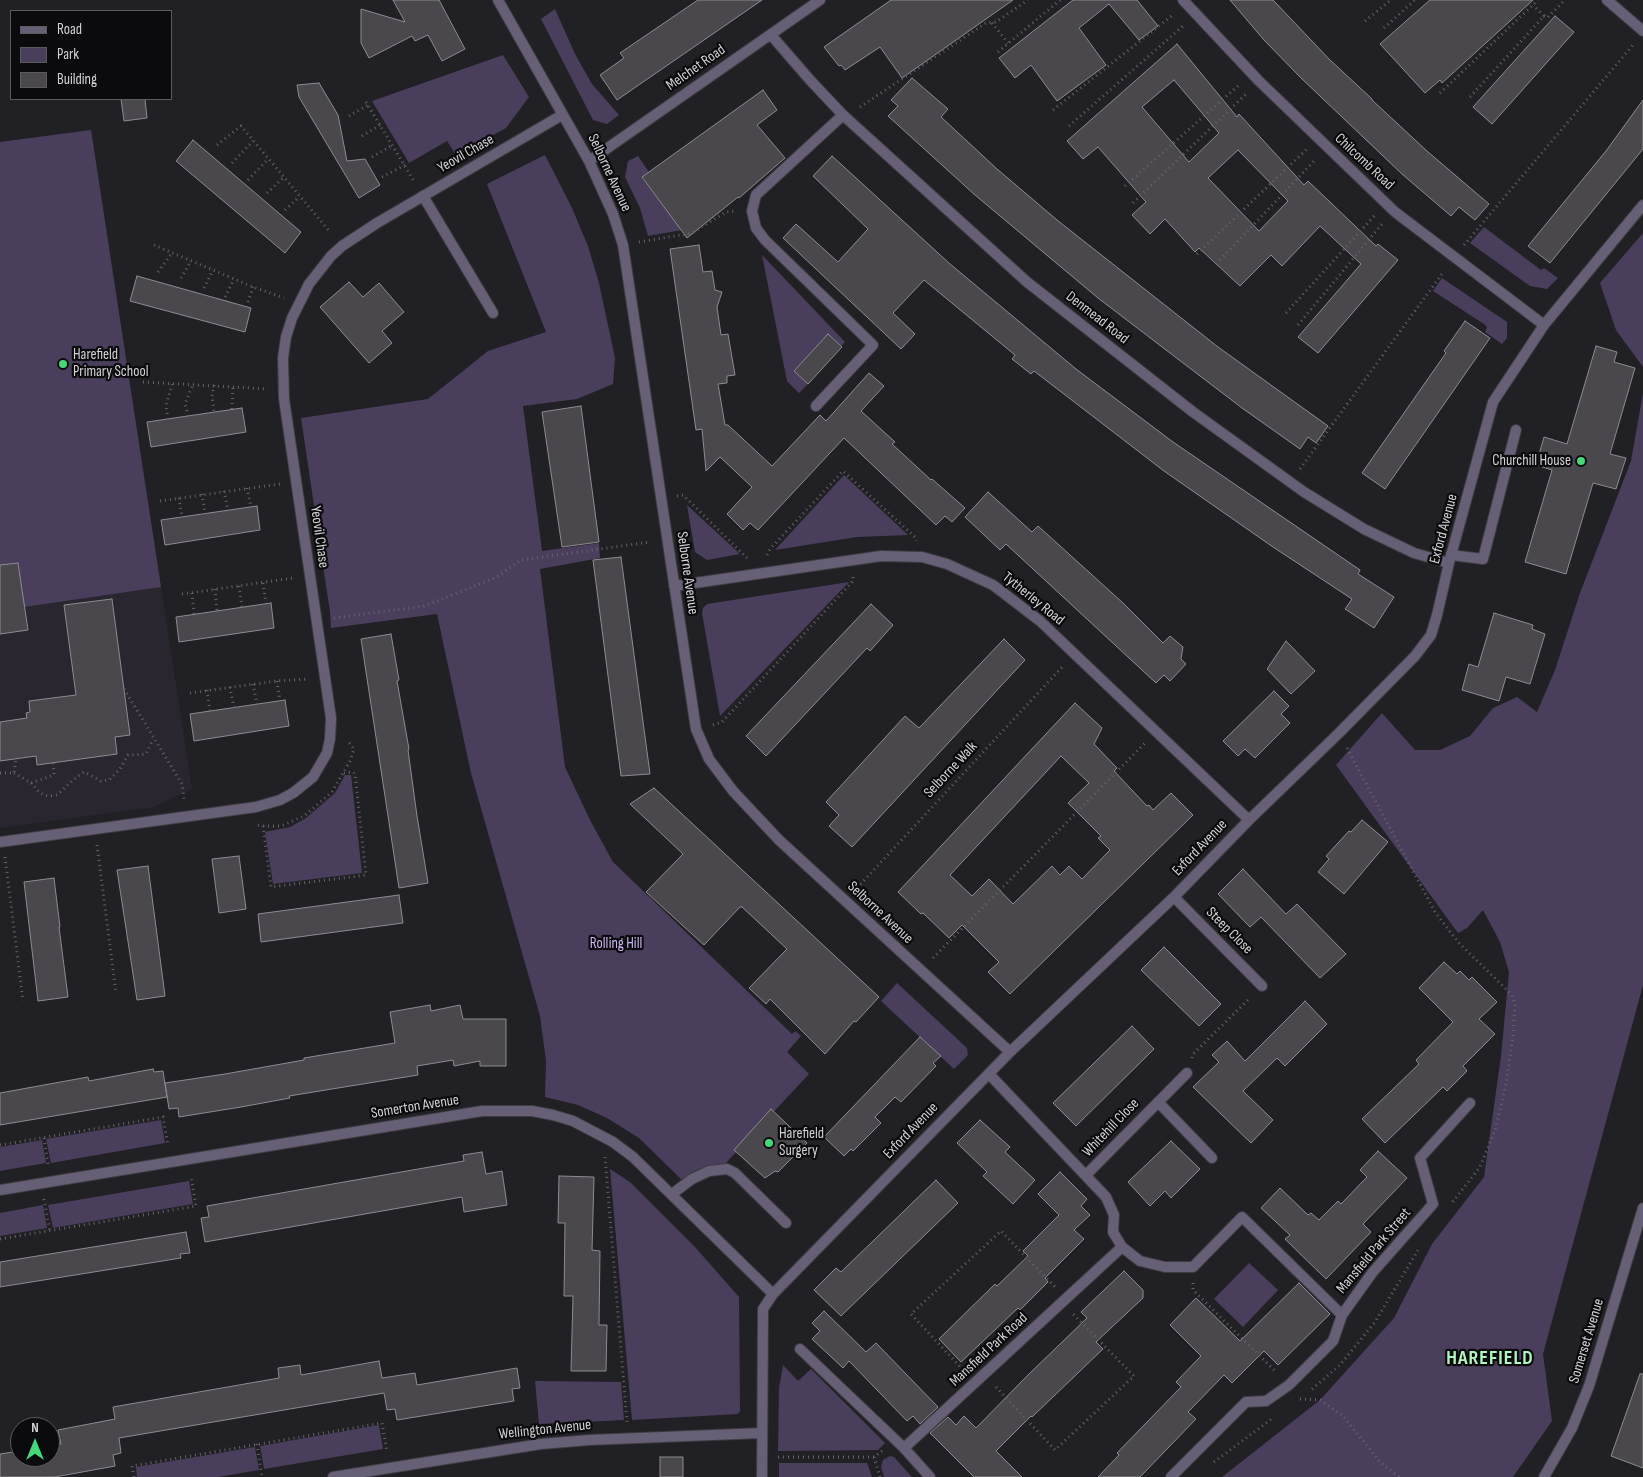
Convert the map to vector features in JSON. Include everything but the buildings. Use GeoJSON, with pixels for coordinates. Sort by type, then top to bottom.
{"type":"FeatureCollection","features":[{"type":"Feature","properties":{"kind":"street","name":"Selborne Avenue"},"geometry":{"type":"LineString","coordinates":[[498,0],[589,161],[613,214],[623,245],[696,729],[709,759],[733,792],[779,840],[1010,1052]]}},
{"type":"Feature","properties":{"kind":"street","name":"Melchet Road"},"geometry":{"type":"LineString","coordinates":[[589,161],[820,0]]}},
{"type":"Feature","properties":{"kind":"street"},"geometry":{"type":"LineString","coordinates":[[1607,0],[1643,30]]}},
{"type":"Feature","properties":{"kind":"street","name":"Chilcomb Road"},"geometry":{"type":"LineString","coordinates":[[1185,2],[1251,74],[1389,207],[1544,325]]}},
{"type":"Feature","properties":{"kind":"street","name":"Denmead Road"},"geometry":{"type":"LineString","coordinates":[[771,35],[844,116],[1027,282],[1193,412],[1290,482],[1364,529],[1414,553],[1450,559],[1483,559],[1516,430]]}},
{"type":"Feature","properties":{"kind":"street","name":"Yeovil Chase"},"geometry":{"type":"LineString","coordinates":[[2,842],[256,807],[280,800],[293,793],[313,777],[327,753],[331,718],[283,390],[283,358],[286,336],[298,304],[319,270],[342,246],[423,196],[562,115]]}},
{"type":"Feature","properties":{"kind":"street"},"geometry":{"type":"LineString","coordinates":[[816,406],[873,345],[765,240],[756,228],[752,211],[756,196],[844,116]]}},
{"type":"Feature","properties":{"kind":"street"},"geometry":{"type":"LineString","coordinates":[[423,196],[494,313]]}},
{"type":"Feature","properties":{"kind":"street","name":"Exford Avenue"},"geometry":{"type":"LineString","coordinates":[[762,1477],[763,1309],[773,1294],[1010,1052],[1174,897],[1415,656],[1431,635],[1493,402],[1544,325],[1643,205]]}},
{"type":"Feature","properties":{"kind":"street","name":"Tytherley Road"},"geometry":{"type":"LineString","coordinates":[[674,586],[881,556],[922,557],[947,564],[993,585],[1040,621],[1249,820]]}},
{"type":"Feature","properties":{"kind":"street","name":"Steep Close"},"geometry":{"type":"LineString","coordinates":[[1174,897],[1262,986]]}},
{"type":"Feature","properties":{"kind":"street","name":"Whitehill Close"},"geometry":{"type":"LineString","coordinates":[[1086,1175],[1187,1073]]}},
{"type":"Feature","properties":{"kind":"street"},"geometry":{"type":"LineString","coordinates":[[989,1074],[1106,1197],[1114,1215],[1113,1232],[1122,1247],[1140,1261],[1165,1267],[1193,1267],[1242,1217],[1342,1315]]}},
{"type":"Feature","properties":{"kind":"street","name":"Whitehill Close"},"geometry":{"type":"LineString","coordinates":[[1158,1102],[1212,1158]]}},
{"type":"Feature","properties":{"kind":"street","name":"Mansfield Park Street"},"geometry":{"type":"LineString","coordinates":[[1171,1477],[1246,1402],[1266,1401],[1289,1385],[1333,1341],[1342,1315],[1372,1273],[1433,1204],[1420,1158],[1470,1103]]}},
{"type":"Feature","properties":{"kind":"street","name":"Somerton Avenue"},"geometry":{"type":"LineString","coordinates":[[0,1190],[492,1110],[532,1111],[553,1114],[573,1121],[603,1136],[633,1157],[773,1294]]}},
{"type":"Feature","properties":{"kind":"street"},"geometry":{"type":"LineString","coordinates":[[672,1194],[692,1179],[709,1171],[727,1169],[734,1173],[786,1223]]}},
{"type":"Feature","properties":{"kind":"street","name":"Somerset Avenue"},"geometry":{"type":"LineString","coordinates":[[1544,1477],[1572,1428],[1590,1386],[1643,1208]]}},
{"type":"Feature","properties":{"kind":"street","name":"Mansfield Park Road"},"geometry":{"type":"LineString","coordinates":[[904,1448],[1122,1247]]}},
{"type":"Feature","properties":{"kind":"street"},"geometry":{"type":"LineString","coordinates":[[800,1349],[904,1448],[930,1477]]}},
{"type":"Feature","properties":{"kind":"street","name":"Wellington Avenue"},"geometry":{"type":"LineString","coordinates":[[333,1477],[541,1444],[628,1438],[762,1434]]}},
{"type":"Feature","properties":{"kind":"path"},"geometry":{"type":"LineString","coordinates":[[844,116],[986,23],[996,22],[1028,0]]}},
{"type":"Feature","properties":{"kind":"path"},"geometry":{"type":"LineString","coordinates":[[998,52],[1060,0]]}},
{"type":"Feature","properties":{"kind":"path"},"geometry":{"type":"LineString","coordinates":[[1365,21],[1391,0]]}},
{"type":"Feature","properties":{"kind":"path"},"geometry":{"type":"LineString","coordinates":[[1384,28],[1415,0]]}},
{"type":"Feature","properties":{"kind":"path"},"geometry":{"type":"LineString","coordinates":[[1440,93],[1538,0]]}},
{"type":"Feature","properties":{"kind":"path"},"geometry":{"type":"LineString","coordinates":[[1533,5],[1547,18],[1565,0]]}},
{"type":"Feature","properties":{"kind":"path"},"geometry":{"type":"LineString","coordinates":[[1053,110],[1185,2]]}},
{"type":"Feature","properties":{"kind":"path"},"geometry":{"type":"LineString","coordinates":[[1069,126],[1196,14]]}},
{"type":"Feature","properties":{"kind":"path"},"geometry":{"type":"LineString","coordinates":[[1470,98],[1544,16]]}},
{"type":"Feature","properties":{"kind":"path"},"geometry":{"type":"LineString","coordinates":[[992,23],[1008,43]]}},
{"type":"Feature","properties":{"kind":"path"},"geometry":{"type":"LineString","coordinates":[[1290,482],[1454,257],[1637,41]]}},
{"type":"Feature","properties":{"kind":"path"},"geometry":{"type":"LineString","coordinates":[[1125,186],[1251,74]]}},
{"type":"Feature","properties":{"kind":"path"},"geometry":{"type":"LineString","coordinates":[[1133,203],[1259,81]]}},
{"type":"Feature","properties":{"kind":"path"},"geometry":{"type":"LineString","coordinates":[[349,116],[367,104],[423,196]]}},
{"type":"Feature","properties":{"kind":"path"},"geometry":{"type":"LineString","coordinates":[[362,136],[380,125]]}},
{"type":"Feature","properties":{"kind":"path"},"geometry":{"type":"LineString","coordinates":[[217,145],[241,126],[342,246]]}},
{"type":"Feature","properties":{"kind":"path"},"geometry":{"type":"LineString","coordinates":[[1197,254],[1318,139]]}},
{"type":"Feature","properties":{"kind":"path"},"geometry":{"type":"LineString","coordinates":[[232,163],[253,141]]}},
{"type":"Feature","properties":{"kind":"path"},"geometry":{"type":"LineString","coordinates":[[372,157],[393,145]]}},
{"type":"Feature","properties":{"kind":"path"},"geometry":{"type":"LineString","coordinates":[[1220,260],[1327,148]]}},
{"type":"Feature","properties":{"kind":"path"},"geometry":{"type":"LineString","coordinates":[[248,180],[268,160]]}},
{"type":"Feature","properties":{"kind":"path"},"geometry":{"type":"LineString","coordinates":[[382,177],[405,165]]}},
{"type":"Feature","properties":{"kind":"path"},"geometry":{"type":"LineString","coordinates":[[267,193],[283,178]]}},
{"type":"Feature","properties":{"kind":"path"},"geometry":{"type":"LineString","coordinates":[[285,210],[299,197]]}},
{"type":"Feature","properties":{"kind":"path"},"geometry":{"type":"LineString","coordinates":[[1286,312],[1389,207]]}},
{"type":"Feature","properties":{"kind":"path"},"geometry":{"type":"LineString","coordinates":[[1298,325],[1389,207]]}},
{"type":"Feature","properties":{"kind":"path"},"geometry":{"type":"LineString","coordinates":[[623,245],[692,233],[726,212],[752,211]]}},
{"type":"Feature","properties":{"kind":"path"},"geometry":{"type":"LineString","coordinates":[[154,245],[298,304]]}},
{"type":"Feature","properties":{"kind":"path"},"geometry":{"type":"LineString","coordinates":[[158,272],[172,252]]}},
{"type":"Feature","properties":{"kind":"path"},"geometry":{"type":"LineString","coordinates":[[181,278],[191,261]]}},
{"type":"Feature","properties":{"kind":"path"},"geometry":{"type":"LineString","coordinates":[[204,288],[213,270]]}},
{"type":"Feature","properties":{"kind":"path"},"geometry":{"type":"LineString","coordinates":[[226,297],[234,279]]}},
{"type":"Feature","properties":{"kind":"path"},"geometry":{"type":"LineString","coordinates":[[248,302],[253,287]]}},
{"type":"Feature","properties":{"kind":"path"},"geometry":{"type":"LineString","coordinates":[[143,382],[283,390]]}},
{"type":"Feature","properties":{"kind":"path"},"geometry":{"type":"LineString","coordinates":[[168,419],[166,406],[172,384]]}},
{"type":"Feature","properties":{"kind":"path"},"geometry":{"type":"LineString","coordinates":[[188,416],[186,404],[193,384]]}},
{"type":"Feature","properties":{"kind":"path"},"geometry":{"type":"LineString","coordinates":[[214,385],[212,396],[214,412]]}},
{"type":"Feature","properties":{"kind":"path"},"geometry":{"type":"LineString","coordinates":[[232,409],[233,386]]}},
{"type":"Feature","properties":{"kind":"path"},"geometry":{"type":"LineString","coordinates":[[759,574],[770,549],[843,471],[915,537],[922,557]]}},
{"type":"Feature","properties":{"kind":"path"},"geometry":{"type":"LineString","coordinates":[[160,501],[296,482]]}},
{"type":"Feature","properties":{"kind":"path"},"geometry":{"type":"LineString","coordinates":[[247,488],[251,506]]}},
{"type":"Feature","properties":{"kind":"path"},"geometry":{"type":"LineString","coordinates":[[224,491],[228,510]]}},
{"type":"Feature","properties":{"kind":"path"},"geometry":{"type":"LineString","coordinates":[[202,494],[205,514]]}},
{"type":"Feature","properties":{"kind":"path"},"geometry":{"type":"LineString","coordinates":[[661,497],[682,495],[749,559],[759,574]]}},
{"type":"Feature","properties":{"kind":"path"},"geometry":{"type":"LineString","coordinates":[[179,498],[182,517]]}},
{"type":"Feature","properties":{"kind":"path"},"geometry":{"type":"LineString","coordinates":[[316,621],[424,606],[494,578],[521,560],[667,540]]}},
{"type":"Feature","properties":{"kind":"path"},"geometry":{"type":"LineString","coordinates":[[696,729],[722,722],[854,581],[850,560]]}},
{"type":"Feature","properties":{"kind":"path"},"geometry":{"type":"LineString","coordinates":[[182,594],[309,576]]}},
{"type":"Feature","properties":{"kind":"path"},"geometry":{"type":"LineString","coordinates":[[263,583],[266,603]]}},
{"type":"Feature","properties":{"kind":"path"},"geometry":{"type":"LineString","coordinates":[[239,586],[242,607]]}},
{"type":"Feature","properties":{"kind":"path"},"geometry":{"type":"LineString","coordinates":[[215,589],[217,610]]}},
{"type":"Feature","properties":{"kind":"path"},"geometry":{"type":"LineString","coordinates":[[192,592],[194,614]]}},
{"type":"Feature","properties":{"kind":"path","name":"Selborne Walk"},"geometry":{"type":"LineString","coordinates":[[845,901],[1074,654]]}},
{"type":"Feature","properties":{"kind":"path"},"geometry":{"type":"LineString","coordinates":[[190,693],[277,681],[325,678]]}},
{"type":"Feature","properties":{"kind":"path"},"geometry":{"type":"LineString","coordinates":[[277,681],[280,700]]}},
{"type":"Feature","properties":{"kind":"path"},"geometry":{"type":"LineString","coordinates":[[253,684],[257,704]]}},
{"type":"Feature","properties":{"kind":"path"},"geometry":{"type":"LineString","coordinates":[[230,687],[234,708]]}},
{"type":"Feature","properties":{"kind":"path"},"geometry":{"type":"LineString","coordinates":[[124,689],[182,784],[188,817]]}},
{"type":"Feature","properties":{"kind":"path"},"geometry":{"type":"LineString","coordinates":[[207,690],[210,711]]}},
{"type":"Feature","properties":{"kind":"path"},"geometry":{"type":"LineString","coordinates":[[256,807],[258,825],[281,826],[304,816],[332,792],[350,761],[354,749],[331,718]]}},
{"type":"Feature","properties":{"kind":"path"},"geometry":{"type":"LineString","coordinates":[[921,971],[1156,732]]}},
{"type":"Feature","properties":{"kind":"path"},"geometry":{"type":"LineString","coordinates":[[1339,733],[1435,912],[1458,942],[1508,990],[1512,995],[1515,1005],[1506,1084],[1495,1130],[1480,1167],[1447,1210]]}},
{"type":"Feature","properties":{"kind":"path"},"geometry":{"type":"LineString","coordinates":[[0,773],[14,773],[31,783],[38,792],[49,796],[57,795],[72,780],[84,772],[101,781],[109,780],[120,769],[128,755],[146,754],[153,739]]}},
{"type":"Feature","properties":{"kind":"path"},"geometry":{"type":"LineString","coordinates":[[14,773],[16,759]]}},
{"type":"Feature","properties":{"kind":"path"},"geometry":{"type":"LineString","coordinates":[[31,783],[54,775],[54,762]]}},
{"type":"Feature","properties":{"kind":"path"},"geometry":{"type":"LineString","coordinates":[[263,826],[271,887],[366,876],[355,774],[352,772],[343,773]]}},
{"type":"Feature","properties":{"kind":"path"},"geometry":{"type":"LineString","coordinates":[[95,829],[116,992]]}},
{"type":"Feature","properties":{"kind":"path"},"geometry":{"type":"LineString","coordinates":[[2,842],[23,1001]]}},
{"type":"Feature","properties":{"kind":"path"},"geometry":{"type":"LineString","coordinates":[[1187,1073],[1193,1054],[1262,986]]}},
{"type":"Feature","properties":{"kind":"path"},"geometry":{"type":"LineString","coordinates":[[0,1145],[163,1117],[171,1162]]}},
{"type":"Feature","properties":{"kind":"path"},"geometry":{"type":"LineString","coordinates":[[603,1136],[628,1438]]}},
{"type":"Feature","properties":{"kind":"path"},"geometry":{"type":"LineString","coordinates":[[44,1138],[50,1231]]}},
{"type":"Feature","properties":{"kind":"path"},"geometry":{"type":"LineString","coordinates":[[0,1239],[196,1206],[188,1160]]}},
{"type":"Feature","properties":{"kind":"path"},"geometry":{"type":"LineString","coordinates":[[975,1383],[911,1314],[1002,1231],[1134,1376],[1055,1450],[985,1374]]}},
{"type":"Feature","properties":{"kind":"path"},"geometry":{"type":"LineString","coordinates":[[1293,1405],[1340,1365],[1356,1346],[1374,1322],[1419,1249]]}},
{"type":"Feature","properties":{"kind":"path"},"geometry":{"type":"LineString","coordinates":[[1193,1267],[1193,1290],[1289,1385],[1301,1400]]}},
{"type":"Feature","properties":{"kind":"path"},"geometry":{"type":"LineString","coordinates":[[1301,1400],[1320,1400],[1343,1416],[1381,1463],[1399,1477]]}},
{"type":"Feature","properties":{"kind":"path"},"geometry":{"type":"LineString","coordinates":[[1212,1463],[1278,1416]]}},
{"type":"Feature","properties":{"kind":"path"},"geometry":{"type":"LineString","coordinates":[[134,1477],[132,1466],[382,1423],[389,1468]]}},
{"type":"Feature","properties":{"kind":"path"},"geometry":{"type":"LineString","coordinates":[[257,1444],[262,1477]]}},
{"type":"Feature","properties":{"kind":"path"},"geometry":{"type":"LineString","coordinates":[[762,1457],[874,1457],[880,1477]]}},
{"type":"Feature","properties":{"kind":"shaded area","name":"Harefield Primary School"},"geometry":{"type":"Polygon","coordinates":[[[91,130],[192,789],[154,807],[0,828],[0,142],[91,130]]]}},
{"type":"Feature","properties":{"kind":"green space"},"geometry":{"type":"Polygon","coordinates":[[[555,9],[575,54],[592,84],[619,115],[607,124],[593,120],[541,19],[555,9]]]}},
{"type":"Feature","properties":{"kind":"green space"},"geometry":{"type":"Polygon","coordinates":[[[503,55],[529,97],[506,128],[456,155],[447,141],[409,163],[372,101],[503,55]]]}},
{"type":"Feature","properties":{"kind":"green space"},"geometry":{"type":"Polygon","coordinates":[[[91,130],[161,587],[24,607],[18,563],[0,565],[0,142],[91,130]]]}},
{"type":"Feature","properties":{"kind":"green space","name":"Rolling Hill"},"geometry":{"type":"Polygon","coordinates":[[[545,155],[572,208],[588,246],[599,283],[615,358],[613,384],[577,399],[523,406],[542,551],[599,543],[600,558],[540,569],[565,767],[590,820],[613,862],[792,1034],[795,1031],[801,1036],[787,1052],[809,1074],[724,1165],[709,1165],[695,1171],[683,1181],[639,1138],[607,1118],[578,1105],[545,1097],[546,1061],[540,1016],[471,773],[437,614],[331,628],[301,418],[428,399],[488,351],[546,332],[487,184],[545,155]]]}},
{"type":"Feature","properties":{"kind":"green space"},"geometry":{"type":"Polygon","coordinates":[[[638,156],[649,172],[642,178],[682,230],[648,236],[640,208],[625,177],[628,161],[638,156]]]}},
{"type":"Feature","properties":{"kind":"green space"},"geometry":{"type":"Polygon","coordinates":[[[1484,227],[1541,270],[1544,268],[1558,278],[1547,289],[1530,286],[1470,243],[1484,227]]]}},
{"type":"Feature","properties":{"kind":"green space"},"geometry":{"type":"Polygon","coordinates":[[[1643,233],[1643,367],[1616,330],[1600,283],[1643,233]]]}},
{"type":"Feature","properties":{"kind":"green space"},"geometry":{"type":"Polygon","coordinates":[[[762,255],[845,342],[841,346],[828,334],[794,371],[808,384],[799,393],[787,381],[762,255]]]}},
{"type":"Feature","properties":{"kind":"green space"},"geometry":{"type":"Polygon","coordinates":[[[1442,278],[1507,322],[1507,338],[1502,344],[1485,332],[1487,327],[1484,324],[1433,291],[1442,278]]]}},
{"type":"Feature","properties":{"kind":"green space"},"geometry":{"type":"Polygon","coordinates":[[[1643,393],[1643,985],[1543,1354],[1552,1421],[1513,1477],[1222,1477],[1320,1400],[1394,1318],[1432,1244],[1484,1177],[1501,1056],[1509,972],[1500,942],[1483,910],[1467,928],[1458,933],[1336,765],[1382,713],[1415,750],[1440,750],[1470,736],[1493,708],[1517,697],[1537,712],[1555,670],[1580,593],[1631,461],[1643,393]]]}},
{"type":"Feature","properties":{"kind":"green space"},"geometry":{"type":"Polygon","coordinates":[[[844,475],[908,535],[857,537],[775,550],[844,475]]]}},
{"type":"Feature","properties":{"kind":"green space"},"geometry":{"type":"Polygon","coordinates":[[[687,505],[740,554],[707,560],[695,552],[687,505]]]}},
{"type":"Feature","properties":{"kind":"green space"},"geometry":{"type":"Polygon","coordinates":[[[849,582],[720,716],[702,613],[703,608],[707,604],[849,582]]]}},
{"type":"Feature","properties":{"kind":"green space"},"geometry":{"type":"Polygon","coordinates":[[[345,775],[351,775],[362,873],[273,884],[265,832],[290,827],[306,818],[335,793],[345,775]]]}},
{"type":"Feature","properties":{"kind":"green space"},"geometry":{"type":"Polygon","coordinates":[[[897,983],[967,1048],[968,1055],[954,1069],[881,1001],[897,983]]]}},
{"type":"Feature","properties":{"kind":"green space"},"geometry":{"type":"Polygon","coordinates":[[[161,1120],[165,1143],[51,1163],[46,1139],[161,1120]]]}},
{"type":"Feature","properties":{"kind":"green space"},"geometry":{"type":"Polygon","coordinates":[[[42,1140],[46,1163],[0,1171],[0,1147],[42,1140]]]}},
{"type":"Feature","properties":{"kind":"green space"},"geometry":{"type":"Polygon","coordinates":[[[610,1169],[630,1182],[695,1247],[739,1297],[740,1411],[738,1414],[632,1420],[610,1169]]]}},
{"type":"Feature","properties":{"kind":"green space"},"geometry":{"type":"Polygon","coordinates":[[[189,1181],[193,1204],[53,1228],[48,1205],[189,1181]]]}},
{"type":"Feature","properties":{"kind":"green space"},"geometry":{"type":"Polygon","coordinates":[[[43,1205],[47,1228],[0,1236],[0,1213],[43,1205]]]}},
{"type":"Feature","properties":{"kind":"green space"},"geometry":{"type":"Polygon","coordinates":[[[1249,1263],[1278,1290],[1243,1327],[1214,1299],[1249,1263]]]}},
{"type":"Feature","properties":{"kind":"green space"},"geometry":{"type":"Polygon","coordinates":[[[783,1365],[798,1381],[811,1369],[885,1443],[878,1450],[778,1451],[779,1388],[783,1365]]]}},
{"type":"Feature","properties":{"kind":"green space"},"geometry":{"type":"Polygon","coordinates":[[[535,1381],[621,1382],[624,1420],[539,1424],[535,1381]]]}},
{"type":"Feature","properties":{"kind":"green space"},"geometry":{"type":"Polygon","coordinates":[[[379,1425],[383,1449],[264,1469],[260,1446],[379,1425]]]}},
{"type":"Feature","properties":{"kind":"green space"},"geometry":{"type":"Polygon","coordinates":[[[255,1447],[259,1470],[218,1477],[137,1477],[136,1467],[255,1447]]]}},
{"type":"Feature","properties":{"kind":"green space"},"geometry":{"type":"Polygon","coordinates":[[[890,1456],[894,1457],[912,1477],[884,1477],[881,1467],[883,1460],[890,1456]]]}},
{"type":"Feature","properties":{"kind":"green space"},"geometry":{"type":"Polygon","coordinates":[[[779,1463],[867,1463],[872,1477],[779,1477],[779,1463]]]}},
{"type":"Feature","properties":{"kind":"place","name":"Harefield Primary School"},"geometry":{"type":"Point","coordinates":[63,364]}},
{"type":"Feature","properties":{"kind":"place","name":"Churchill House"},"geometry":{"type":"Point","coordinates":[1581,461]}},
{"type":"Feature","properties":{"kind":"place","name":"Harefield Surgery"},"geometry":{"type":"Point","coordinates":[769,1143]}},
{"type":"Feature","properties":{"kind":"district","name":"HAREFIELD"},"geometry":{"type":"Point","coordinates":[1490,1359]}}]}
